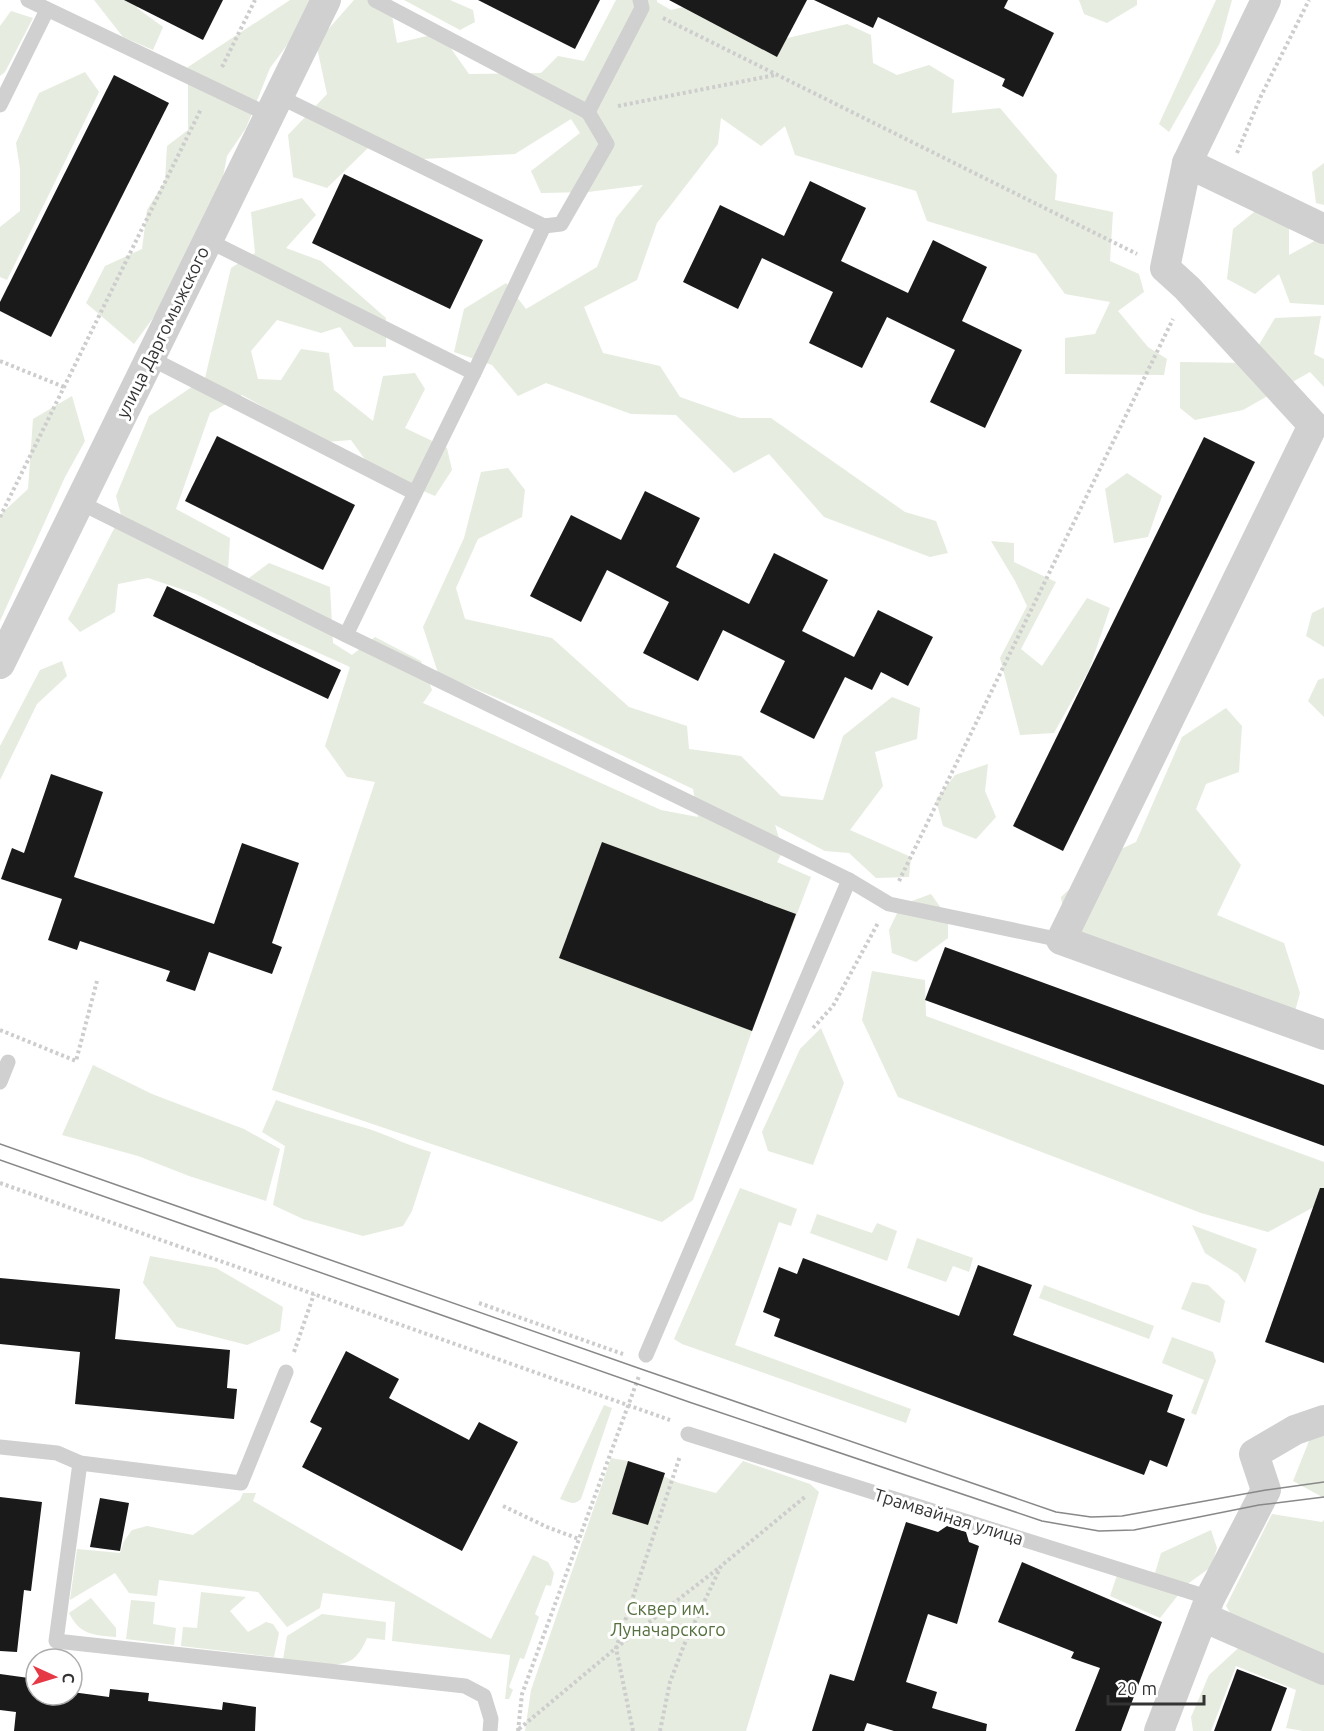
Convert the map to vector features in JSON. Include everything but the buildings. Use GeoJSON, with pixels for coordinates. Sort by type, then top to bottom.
{"type":"FeatureCollection","features":[{"type":"Feature","properties":{"kind":"street","name":"улица Даргомыжского"},"geometry":{"type":"LineString","coordinates":[[0,664],[326,0]]}},
{"type":"Feature","properties":{"kind":"street"},"geometry":{"type":"LineString","coordinates":[[1266,0],[1187,163],[1165,268],[1187,288],[1313,424],[1061,940],[1324,1035]]}},
{"type":"Feature","properties":{"kind":"street"},"geometry":{"type":"LineString","coordinates":[[1187,163],[1324,229]]}},
{"type":"Feature","properties":{"kind":"street"},"geometry":{"type":"LineString","coordinates":[[1159,1731],[1206,1607],[1266,1490],[1254,1454],[1295,1430],[1324,1420]]}},
{"type":"Feature","properties":{"kind":"street"},"geometry":{"type":"LineString","coordinates":[[1206,1607],[1324,1670]]}},
{"type":"Feature","properties":{"kind":"lane"},"geometry":{"type":"LineString","coordinates":[[0,105],[38,4],[212,87],[273,105],[544,226],[561,224],[607,144],[588,112],[375,0]]}},
{"type":"Feature","properties":{"kind":"lane"},"geometry":{"type":"LineString","coordinates":[[588,112],[641,4]]}},
{"type":"Feature","properties":{"kind":"lane"},"geometry":{"type":"LineString","coordinates":[[346,635],[544,226]]}},
{"type":"Feature","properties":{"kind":"lane"},"geometry":{"type":"LineString","coordinates":[[207,240],[474,373]]}},
{"type":"Feature","properties":{"kind":"lane"},"geometry":{"type":"LineString","coordinates":[[150,358],[415,493]]}},
{"type":"Feature","properties":{"kind":"lane"},"geometry":{"type":"LineString","coordinates":[[79,502],[849,880],[889,904],[1061,940]]}},
{"type":"Feature","properties":{"kind":"lane"},"geometry":{"type":"LineString","coordinates":[[639,1356],[849,880]]}},
{"type":"Feature","properties":{"kind":"lane"},"geometry":{"type":"LineString","coordinates":[[0,1082],[8,1062]]}},
{"type":"Feature","properties":{"kind":"lane"},"geometry":{"type":"LineString","coordinates":[[0,1447],[57,1453],[80,1463],[241,1483],[286,1372]]}},
{"type":"Feature","properties":{"kind":"lane","name":"Трамвайная улица"},"geometry":{"type":"LineString","coordinates":[[688,1434],[827,1478],[1206,1607]]}},
{"type":"Feature","properties":{"kind":"lane"},"geometry":{"type":"LineString","coordinates":[[80,1463],[56,1641],[465,1686],[484,1696],[491,1719],[490,1731]]}},
{"type":"Feature","properties":{"kind":"path"},"geometry":{"type":"LineString","coordinates":[[0,517],[255,0]]}},
{"type":"Feature","properties":{"kind":"path"},"geometry":{"type":"LineString","coordinates":[[1225,182],[1261,96],[1309,0]]}},
{"type":"Feature","properties":{"kind":"path"},"geometry":{"type":"LineString","coordinates":[[641,4],[777,75],[1165,268]]}},
{"type":"Feature","properties":{"kind":"path"},"geometry":{"type":"LineString","coordinates":[[588,112],[777,75]]}},
{"type":"Feature","properties":{"kind":"path"},"geometry":{"type":"LineString","coordinates":[[889,904],[1187,288]]}},
{"type":"Feature","properties":{"kind":"path"},"geometry":{"type":"LineString","coordinates":[[0,361],[64,387]]}},
{"type":"Feature","properties":{"kind":"path"},"geometry":{"type":"LineString","coordinates":[[0,1030],[76,1061],[98,981]]}},
{"type":"Feature","properties":{"kind":"path"},"geometry":{"type":"LineString","coordinates":[[0,1184],[690,1426],[616,1648],[633,1731]]}},
{"type":"Feature","properties":{"kind":"path"},"geometry":{"type":"LineString","coordinates":[[286,1372],[314,1294]]}},
{"type":"Feature","properties":{"kind":"path"},"geometry":{"type":"LineString","coordinates":[[479,1303],[639,1356],[627,1405],[522,1694],[519,1730]]}},
{"type":"Feature","properties":{"kind":"path"},"geometry":{"type":"LineString","coordinates":[[519,1730],[616,1648],[721,1566],[827,1478]]}},
{"type":"Feature","properties":{"kind":"path"},"geometry":{"type":"LineString","coordinates":[[503,1506],[579,1539]]}},
{"type":"Feature","properties":{"kind":"path"},"geometry":{"type":"LineString","coordinates":[[660,1731],[670,1682],[684,1645],[721,1566]]}},
{"type":"Feature","properties":{"kind":"green space"},"geometry":{"type":"Polygon","coordinates":[[[94,0],[142,0],[137,8],[163,27],[153,50],[123,37],[94,0]]]}},
{"type":"Feature","properties":{"kind":"green space"},"geometry":{"type":"Polygon","coordinates":[[[290,0],[316,0],[299,29],[270,68],[246,128],[227,156],[219,198],[172,292],[134,344],[86,303],[105,266],[142,249],[147,210],[165,181],[167,146],[188,130],[188,67],[290,0]]]}},
{"type":"Feature","properties":{"kind":"green space"},"geometry":{"type":"Polygon","coordinates":[[[354,0],[379,0],[390,5],[397,43],[440,33],[469,74],[541,73],[558,56],[584,61],[616,0],[657,0],[671,10],[709,1],[775,41],[847,24],[871,35],[873,63],[897,75],[929,65],[954,80],[952,113],[1000,108],[1057,175],[1055,200],[1113,212],[1110,261],[1139,274],[1144,292],[1118,311],[1148,347],[1167,359],[1164,375],[1065,374],[1065,338],[1095,334],[1110,302],[1065,294],[1036,254],[927,221],[916,191],[795,155],[785,126],[761,146],[721,118],[718,144],[657,223],[637,280],[584,307],[603,353],[660,366],[680,397],[740,418],[771,418],[905,512],[936,521],[948,553],[930,557],[824,517],[769,454],[734,473],[676,415],[631,414],[546,383],[518,396],[492,365],[454,352],[464,309],[506,283],[526,309],[597,267],[616,218],[643,185],[588,192],[541,193],[531,171],[580,133],[571,119],[515,154],[405,160],[370,146],[327,188],[293,177],[288,135],[327,94],[316,43],[354,0]]]}},
{"type":"Feature","properties":{"kind":"green space"},"geometry":{"type":"Polygon","coordinates":[[[404,0],[450,0],[473,10],[475,22],[460,30],[404,0]]]}},
{"type":"Feature","properties":{"kind":"green space"},"geometry":{"type":"Polygon","coordinates":[[[1079,0],[1137,0],[1137,5],[1107,23],[1084,14],[1079,0]]]}},
{"type":"Feature","properties":{"kind":"green space"},"geometry":{"type":"Polygon","coordinates":[[[1216,0],[1232,0],[1220,43],[1169,132],[1159,124],[1216,0]]]}},
{"type":"Feature","properties":{"kind":"green space"},"geometry":{"type":"Polygon","coordinates":[[[11,11],[33,18],[5,72],[0,76],[0,26],[11,11]]]}},
{"type":"Feature","properties":{"kind":"green space"},"geometry":{"type":"Polygon","coordinates":[[[85,72],[99,92],[7,280],[0,277],[0,227],[20,211],[20,169],[16,143],[39,93],[85,72]]]}},
{"type":"Feature","properties":{"kind":"green space"},"geometry":{"type":"Polygon","coordinates":[[[1324,163],[1324,205],[1316,203],[1312,172],[1324,163]]]}},
{"type":"Feature","properties":{"kind":"green space"},"geometry":{"type":"Polygon","coordinates":[[[302,198],[316,215],[286,248],[321,261],[386,318],[386,347],[354,347],[340,327],[321,333],[277,320],[251,351],[258,379],[281,380],[301,349],[329,353],[334,390],[373,421],[383,376],[415,373],[425,389],[405,428],[447,448],[452,470],[435,496],[372,469],[351,440],[326,442],[242,395],[210,413],[176,509],[230,538],[228,571],[245,581],[269,563],[330,587],[333,643],[352,655],[375,637],[421,661],[432,690],[423,703],[661,810],[698,817],[693,789],[537,715],[438,673],[423,627],[464,538],[481,472],[508,468],[525,490],[522,517],[478,539],[456,588],[465,619],[552,638],[629,707],[687,726],[689,749],[741,756],[781,796],[823,800],[843,736],[892,697],[920,708],[917,739],[875,752],[883,786],[850,830],[911,857],[909,877],[876,878],[849,853],[825,851],[775,825],[783,851],[777,862],[811,877],[752,1031],[693,1200],[662,1222],[272,1090],[375,782],[347,777],[325,746],[350,667],[196,594],[148,578],[118,584],[115,612],[80,632],[68,619],[121,515],[116,496],[149,416],[205,378],[231,268],[255,253],[251,212],[302,198]]]}},
{"type":"Feature","properties":{"kind":"green space"},"geometry":{"type":"Polygon","coordinates":[[[1269,200],[1289,214],[1289,255],[1324,236],[1324,305],[1290,303],[1279,274],[1255,294],[1227,279],[1233,229],[1269,200]]]}},
{"type":"Feature","properties":{"kind":"green space"},"geometry":{"type":"Polygon","coordinates":[[[1321,316],[1314,354],[1324,359],[1324,387],[1310,372],[1243,410],[1195,420],[1180,408],[1180,362],[1248,363],[1275,318],[1321,316]]]}},
{"type":"Feature","properties":{"kind":"green space"},"geometry":{"type":"Polygon","coordinates":[[[72,396],[85,441],[65,477],[0,621],[0,515],[28,489],[33,419],[72,396]]]}},
{"type":"Feature","properties":{"kind":"green space"},"geometry":{"type":"Polygon","coordinates":[[[1127,473],[1162,496],[1148,537],[1114,543],[1105,489],[1127,473]]]}},
{"type":"Feature","properties":{"kind":"green space"},"geometry":{"type":"Polygon","coordinates":[[[991,541],[1014,543],[1014,562],[1056,582],[1021,649],[1042,666],[1087,598],[1110,608],[1089,670],[1054,733],[1020,735],[1000,658],[1027,606],[991,541]]]}},
{"type":"Feature","properties":{"kind":"green space"},"geometry":{"type":"Polygon","coordinates":[[[1324,607],[1324,647],[1306,636],[1312,613],[1324,607]]]}},
{"type":"Feature","properties":{"kind":"green space"},"geometry":{"type":"Polygon","coordinates":[[[62,661],[67,676],[37,704],[0,780],[0,746],[40,670],[62,661]]]}},
{"type":"Feature","properties":{"kind":"green space"},"geometry":{"type":"Polygon","coordinates":[[[1324,678],[1324,717],[1308,701],[1318,680],[1324,678]]]}},
{"type":"Feature","properties":{"kind":"green space"},"geometry":{"type":"Polygon","coordinates":[[[1226,708],[1242,726],[1239,772],[1206,784],[1196,809],[1241,865],[1217,915],[1284,943],[1300,993],[1288,1037],[1069,955],[1061,897],[1106,856],[1136,842],[1182,737],[1226,708]]]}},
{"type":"Feature","properties":{"kind":"green space"},"geometry":{"type":"Polygon","coordinates":[[[988,764],[985,791],[996,817],[976,839],[943,826],[936,800],[955,775],[988,764]]]}},
{"type":"Feature","properties":{"kind":"green space"},"geometry":{"type":"Polygon","coordinates":[[[931,894],[948,918],[948,938],[916,962],[892,953],[889,930],[901,905],[931,894]]]}},
{"type":"Feature","properties":{"kind":"green space"},"geometry":{"type":"Polygon","coordinates":[[[872,971],[925,980],[926,1016],[1324,1162],[1324,1203],[1268,1232],[1201,1213],[898,1097],[862,1020],[872,971]]]}},
{"type":"Feature","properties":{"kind":"green space"},"geometry":{"type":"Polygon","coordinates":[[[821,1028],[844,1083],[813,1165],[768,1151],[762,1132],[800,1049],[821,1028]]]}},
{"type":"Feature","properties":{"kind":"green space"},"geometry":{"type":"Polygon","coordinates":[[[93,1065],[152,1094],[244,1129],[280,1149],[266,1201],[189,1176],[138,1156],[62,1135],[93,1065]]]}},
{"type":"Feature","properties":{"kind":"green space"},"geometry":{"type":"Polygon","coordinates":[[[276,1100],[369,1129],[431,1152],[412,1211],[403,1226],[363,1236],[303,1219],[273,1205],[285,1146],[262,1132],[276,1100]]]}},
{"type":"Feature","properties":{"kind":"green space"},"geometry":{"type":"Polygon","coordinates":[[[740,1188],[797,1209],[791,1226],[779,1222],[735,1345],[911,1409],[906,1423],[682,1344],[674,1339],[740,1188]]]}},
{"type":"Feature","properties":{"kind":"green space"},"geometry":{"type":"Polygon","coordinates":[[[817,1214],[872,1233],[877,1223],[897,1231],[887,1261],[810,1233],[817,1214]]]}},
{"type":"Feature","properties":{"kind":"green space"},"geometry":{"type":"Polygon","coordinates":[[[1192,1225],[1257,1249],[1245,1283],[1238,1274],[1205,1253],[1192,1225]]]}},
{"type":"Feature","properties":{"kind":"green space"},"geometry":{"type":"Polygon","coordinates":[[[917,1238],[973,1258],[969,1272],[953,1266],[946,1282],[907,1268],[917,1238]]]}},
{"type":"Feature","properties":{"kind":"green space"},"geometry":{"type":"Polygon","coordinates":[[[150,1256],[216,1268],[283,1307],[280,1331],[247,1345],[177,1327],[143,1283],[150,1256]]]}},
{"type":"Feature","properties":{"kind":"green space"},"geometry":{"type":"Polygon","coordinates":[[[1192,1282],[1208,1285],[1225,1301],[1220,1323],[1181,1309],[1192,1282]]]}},
{"type":"Feature","properties":{"kind":"green space"},"geometry":{"type":"Polygon","coordinates":[[[1044,1285],[1154,1326],[1149,1339],[1039,1298],[1044,1285]]]}},
{"type":"Feature","properties":{"kind":"green space"},"geometry":{"type":"Polygon","coordinates":[[[1172,1337],[1213,1352],[1216,1361],[1196,1415],[1191,1413],[1204,1380],[1162,1363],[1172,1337]]]}},
{"type":"Feature","properties":{"kind":"green space"},"geometry":{"type":"Polygon","coordinates":[[[604,1405],[612,1408],[581,1499],[574,1503],[560,1499],[604,1405]]]}},
{"type":"Feature","properties":{"kind":"green space"},"geometry":{"type":"Polygon","coordinates":[[[1324,1421],[1324,1498],[1293,1481],[1313,1431],[1324,1421]]]}},
{"type":"Feature","properties":{"kind":"green space","name":"Сквер им. Луначарского"},"geometry":{"type":"Polygon","coordinates":[[[611,1458],[628,1461],[679,1483],[716,1493],[743,1461],[810,1484],[819,1492],[746,1731],[525,1731],[531,1690],[611,1458]]]}},
{"type":"Feature","properties":{"kind":"green space"},"geometry":{"type":"Polygon","coordinates":[[[243,1493],[256,1493],[253,1501],[491,1639],[533,1555],[548,1562],[554,1573],[551,1586],[546,1585],[535,1614],[539,1617],[524,1659],[520,1658],[509,1687],[513,1690],[509,1699],[505,1699],[510,1655],[392,1641],[395,1602],[323,1593],[320,1608],[287,1627],[258,1592],[159,1580],[157,1596],[129,1593],[115,1573],[70,1600],[77,1549],[120,1553],[124,1541],[132,1530],[147,1526],[193,1535],[240,1500],[243,1493]]]}},
{"type":"Feature","properties":{"kind":"green space"},"geometry":{"type":"Polygon","coordinates":[[[1272,1514],[1322,1522],[1324,1520],[1324,1731],[1286,1728],[1296,1690],[1236,1666],[1211,1731],[1193,1731],[1191,1717],[1209,1675],[1247,1640],[1226,1606],[1272,1514]]]}},
{"type":"Feature","properties":{"kind":"green space"},"geometry":{"type":"Polygon","coordinates":[[[1211,1530],[1217,1548],[1211,1567],[1186,1585],[1160,1618],[1110,1596],[1119,1569],[1155,1573],[1161,1553],[1211,1530]]]}},
{"type":"Feature","properties":{"kind":"green space"},"geometry":{"type":"Polygon","coordinates":[[[201,1592],[246,1597],[230,1611],[248,1632],[266,1622],[273,1624],[279,1633],[274,1657],[181,1646],[183,1627],[197,1628],[201,1592]]]}},
{"type":"Feature","properties":{"kind":"green space"},"geometry":{"type":"Polygon","coordinates":[[[91,1598],[116,1628],[116,1637],[100,1636],[88,1632],[73,1620],[69,1613],[91,1598]]]}},
{"type":"Feature","properties":{"kind":"green space"},"geometry":{"type":"Polygon","coordinates":[[[131,1600],[155,1602],[153,1624],[176,1628],[174,1645],[126,1639],[131,1600]]]}},
{"type":"Feature","properties":{"kind":"green space"},"geometry":{"type":"Polygon","coordinates":[[[322,1614],[386,1622],[385,1640],[367,1638],[356,1656],[340,1664],[330,1665],[283,1659],[287,1636],[322,1614]]]}},
{"type":"Feature","properties":{"kind":"tram line"},"geometry":{"type":"LineString","coordinates":[[0,1144],[1056,1512],[1091,1517],[1122,1516],[1324,1482]]}},
{"type":"Feature","properties":{"kind":"tram line"},"geometry":{"type":"LineString","coordinates":[[0,1160],[689,1402],[1042,1521],[1099,1531],[1134,1530],[1259,1505],[1324,1497]]}}]}
